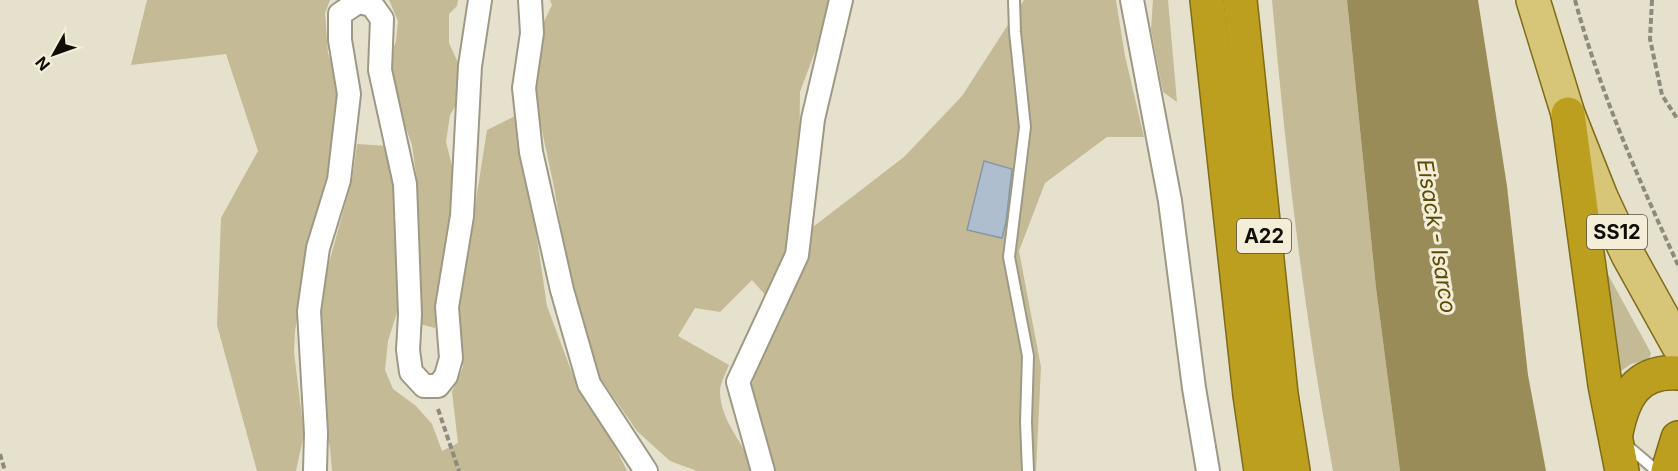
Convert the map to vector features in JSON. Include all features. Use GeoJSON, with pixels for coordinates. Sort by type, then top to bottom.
{"type":"FeatureCollection","features":[{"type":"Feature","properties":{"kind":"highway","name":"A22"},"geometry":{"type":"LineString","coordinates":[[1207,0],[1250,395],[1262,471]]}},
{"type":"Feature","properties":{"kind":"highway","name":"A22"},"geometry":{"type":"LineString","coordinates":[[1240,0],[1281,394],[1293,471]]}},
{"type":"Feature","properties":{"kind":"highway"},"geometry":{"type":"LineString","coordinates":[[1568,114],[1611,436],[1622,471]]}},
{"type":"Feature","properties":{"kind":"highway"},"geometry":{"type":"LineString","coordinates":[[1611,436],[1620,410],[1629,394],[1640,383],[1665,372],[1678,373]]}},
{"type":"Feature","properties":{"kind":"highway"},"geometry":{"type":"LineString","coordinates":[[1668,471],[1678,438]]}},
{"type":"Feature","properties":{"kind":"main road","name":"SS12"},"geometry":{"type":"LineString","coordinates":[[1533,0],[1568,114],[1601,197],[1628,255],[1678,345]]}},
{"type":"Feature","properties":{"kind":"street"},"geometry":{"type":"LineString","coordinates":[[315,471],[316,432],[309,311],[318,248],[339,180],[349,94],[340,39],[340,14],[358,2],[372,5],[382,19],[380,70],[405,184],[410,314],[408,350],[411,372],[424,386],[438,386],[446,376],[451,358],[447,307],[462,216],[470,66],[480,0]]}},
{"type":"Feature","properties":{"kind":"street"},"geometry":{"type":"LineString","coordinates":[[530,0],[532,33],[524,88],[528,131],[562,290],[589,384],[646,471]]}},
{"type":"Feature","properties":{"kind":"street"},"geometry":{"type":"LineString","coordinates":[[763,471],[738,382],[797,255],[813,119],[841,0]]}},
{"type":"Feature","properties":{"kind":"street"},"geometry":{"type":"LineString","coordinates":[[1132,0],[1170,201],[1194,388],[1208,471]]}},
{"type":"Feature","properties":{"kind":"lane"},"geometry":{"type":"LineString","coordinates":[[1014,0],[1025,127],[1009,257],[1029,356],[1026,422],[1028,471]]}},
{"type":"Feature","properties":{"kind":"lane"},"geometry":{"type":"LineString","coordinates":[[1611,436],[1656,471]]}},
{"type":"Feature","properties":{"kind":"path"},"geometry":{"type":"LineString","coordinates":[[1575,0],[1587,43],[1621,138],[1678,265]]}},
{"type":"Feature","properties":{"kind":"path"},"geometry":{"type":"LineString","coordinates":[[1652,0],[1650,39],[1657,73],[1662,95],[1678,120]]}},
{"type":"Feature","properties":{"kind":"path"},"geometry":{"type":"LineString","coordinates":[[438,386],[438,412],[459,471]]}},
{"type":"Feature","properties":{"kind":"path"},"geometry":{"type":"LineString","coordinates":[[0,454],[5,471]]}},
{"type":"Feature","properties":{"kind":"shaded area"},"geometry":{"type":"Polygon","coordinates":[[[147,0],[330,0],[325,13],[328,53],[341,96],[334,166],[306,268],[295,331],[294,352],[304,434],[296,471],[257,471],[217,325],[221,218],[258,151],[226,54],[131,65],[147,0]]]}},
{"type":"Feature","properties":{"kind":"shaded area"},"geometry":{"type":"Polygon","coordinates":[[[389,0],[458,0],[457,6],[449,14],[449,43],[459,65],[460,98],[450,115],[446,142],[454,174],[456,218],[435,328],[416,323],[419,296],[417,180],[412,145],[393,91],[388,65],[396,41],[398,21],[389,0]]]}},
{"type":"Feature","properties":{"kind":"shaded area"},"geometry":{"type":"Polygon","coordinates":[[[550,0],[828,0],[820,38],[800,92],[799,170],[790,257],[768,298],[752,280],[720,312],[695,308],[678,336],[729,365],[720,389],[721,403],[724,414],[745,451],[753,471],[697,471],[670,461],[637,431],[596,372],[571,288],[554,187],[532,83],[538,34],[552,5],[550,0]]]}},
{"type":"Feature","properties":{"kind":"shaded area"},"geometry":{"type":"Polygon","coordinates":[[[1024,0],[1116,0],[1125,56],[1144,137],[1107,137],[1045,183],[1019,251],[1041,367],[1036,471],[774,471],[756,413],[752,384],[759,359],[807,264],[809,230],[904,157],[962,96],[1024,0]]]}},
{"type":"Feature","properties":{"kind":"shaded area"},"geometry":{"type":"Polygon","coordinates":[[[1153,0],[1168,0],[1177,102],[1163,92],[1151,29],[1153,0]]]}},
{"type":"Feature","properties":{"kind":"shaded area"},"geometry":{"type":"Polygon","coordinates":[[[1272,0],[1347,0],[1376,288],[1400,471],[1333,471],[1313,354],[1297,236],[1272,0]]]}},
{"type":"Feature","properties":{"kind":"shaded area"},"geometry":{"type":"Polygon","coordinates":[[[515,116],[526,164],[547,306],[572,373],[597,410],[627,471],[332,471],[322,407],[320,328],[322,288],[352,180],[357,144],[388,146],[395,176],[399,306],[388,341],[385,370],[393,389],[416,406],[432,424],[442,451],[458,443],[452,392],[463,367],[456,328],[487,130],[515,116]]]}},
{"type":"Feature","properties":{"kind":"shaded area"},"geometry":{"type":"Polygon","coordinates":[[[1599,258],[1651,353],[1649,359],[1631,364],[1614,376],[1599,258]]]}},
{"type":"Feature","properties":{"kind":"water","name":"Eisack - Isarco"},"geometry":{"type":"Polygon","coordinates":[[[1347,0],[1478,0],[1507,186],[1528,375],[1546,471],[1400,471],[1376,288],[1347,0]]]}},
{"type":"Feature","properties":{"kind":"building"},"geometry":{"type":"Polygon","coordinates":[[[984,161],[1012,169],[1002,238],[967,230],[984,161]]]}}]}
